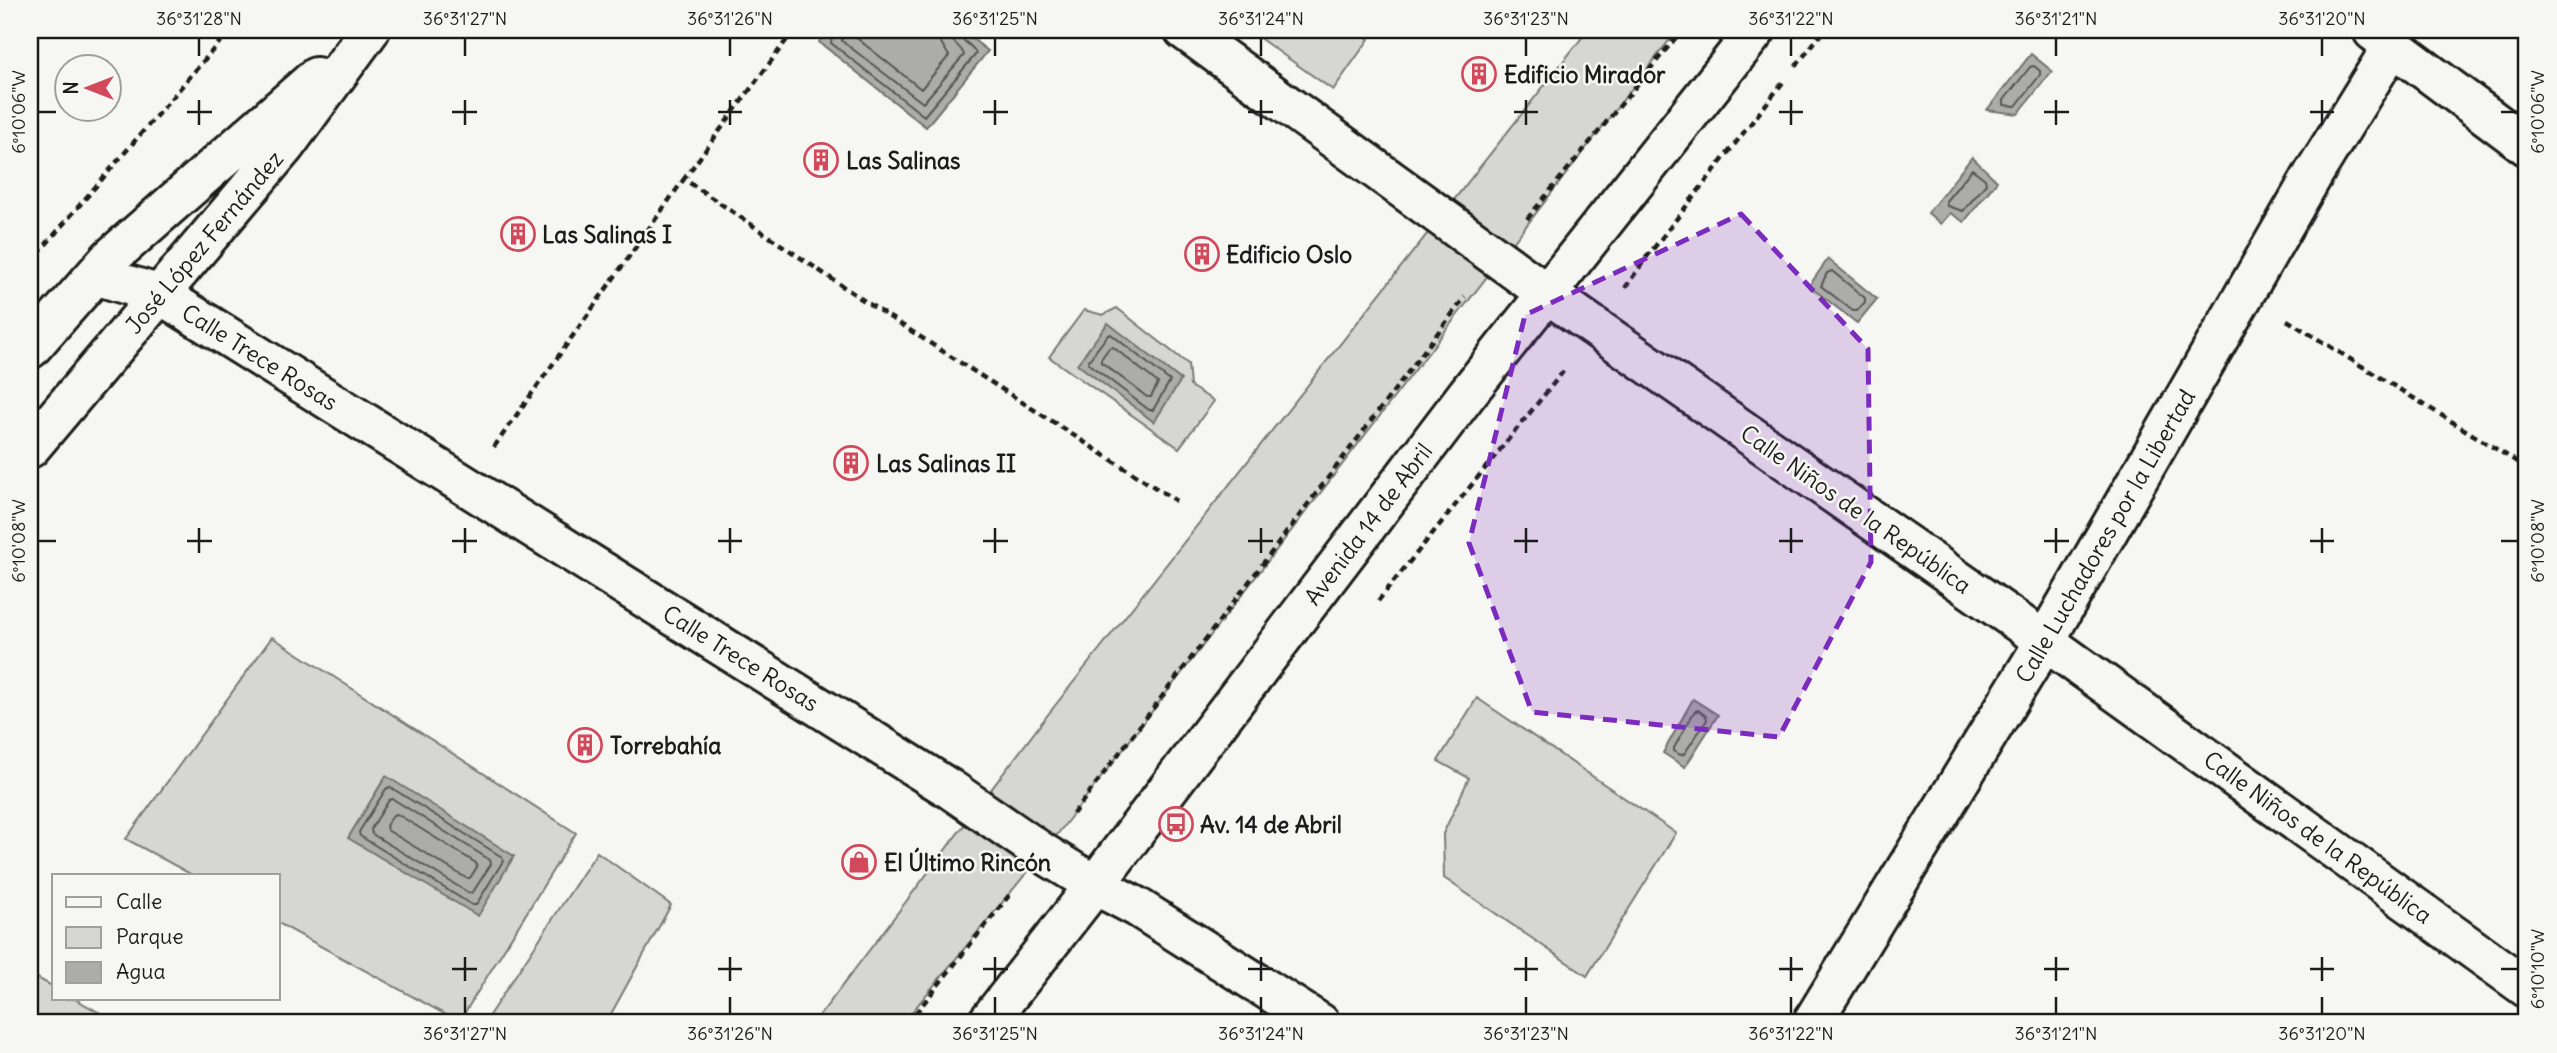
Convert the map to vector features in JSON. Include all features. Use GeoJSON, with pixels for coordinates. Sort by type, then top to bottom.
{"type":"FeatureCollection","features":[{"type":"Feature","properties":{"kind":"street","name":"José López Fernández"},"geometry":{"type":"LineString","coordinates":[[30,349],[120,249],[370,30]]}},
{"type":"Feature","properties":{"kind":"street","name":"José López Fernández"},"geometry":{"type":"LineString","coordinates":[[30,448],[285,146],[370,30]]}},
{"type":"Feature","properties":{"kind":"street","name":"Calle Niños de la República"},"geometry":{"type":"LineString","coordinates":[[1184,30],[1546,293],[2045,641],[2527,988]]}},
{"type":"Feature","properties":{"kind":"street","name":"Avenida 14 de Abril"},"geometry":{"type":"LineString","coordinates":[[987,1023],[1095,885],[1467,394],[1756,30]]}},
{"type":"Feature","properties":{"kind":"street"},"geometry":{"type":"LineString","coordinates":[[2382,37],[2527,146]]}},
{"type":"Feature","properties":{"kind":"street","name":"Calle Luchadores por la Libertad"},"geometry":{"type":"LineString","coordinates":[[1812,1023],[2045,641],[2314,173],[2382,37]]}},
{"type":"Feature","properties":{"kind":"street","name":"Calle Trece Rosas"},"geometry":{"type":"LineString","coordinates":[[95,275],[161,295],[961,796],[1043,853],[1137,907],[1320,1023]]}},
{"type":"Feature","properties":{"kind":"path"},"geometry":{"type":"LineString","coordinates":[[30,263],[230,30]]}},
{"type":"Feature","properties":{"kind":"path"},"geometry":{"type":"LineString","coordinates":[[492,449],[684,179],[794,30]]}},
{"type":"Feature","properties":{"kind":"path"},"geometry":{"type":"LineString","coordinates":[[908,1023],[1043,853],[1497,256],[1682,30]]}},
{"type":"Feature","properties":{"kind":"path"},"geometry":{"type":"LineString","coordinates":[[1372,608],[1598,329],[1646,258],[1824,30]]}},
{"type":"Feature","properties":{"kind":"path"},"geometry":{"type":"LineString","coordinates":[[684,179],[866,302],[1176,501]]}},
{"type":"Feature","properties":{"kind":"path"},"geometry":{"type":"LineString","coordinates":[[2246,292],[2273,312],[2527,468]]}},
{"type":"Feature","properties":{"kind":"highlighted area"},"geometry":{"type":"Polygon","coordinates":[[[1741,214],[1868,349],[1871,562],[1779,737],[1532,712],[1469,543],[1525,315],[1741,214]]]}},
{"type":"Feature","properties":{"kind":"green space"},"geometry":{"type":"Polygon","coordinates":[[[1248,30],[1356,30],[1369,39],[1333,90],[1248,30]]]}},
{"type":"Feature","properties":{"kind":"green space"},"geometry":{"type":"Polygon","coordinates":[[[1588,30],[1677,30],[1043,853],[903,1023],[814,1023],[1046,717],[1588,30]]]}},
{"type":"Feature","properties":{"kind":"green space"},"geometry":{"type":"Polygon","coordinates":[[[1117,308],[1188,364],[1190,386],[1214,401],[1179,448],[1049,357],[1084,310],[1103,315],[1117,308]]]}},
{"type":"Feature","properties":{"kind":"green space"},"geometry":{"type":"Polygon","coordinates":[[[272,637],[576,833],[459,1022],[280,924],[280,874],[190,874],[126,839],[272,637]]]}},
{"type":"Feature","properties":{"kind":"green space"},"geometry":{"type":"Polygon","coordinates":[[[1477,698],[1676,833],[1587,976],[1444,878],[1443,834],[1469,778],[1438,761],[1477,698]]]}},
{"type":"Feature","properties":{"kind":"green space"},"geometry":{"type":"Polygon","coordinates":[[[597,852],[671,905],[606,1023],[484,1023],[597,852]]]}},
{"type":"Feature","properties":{"kind":"green space"},"geometry":{"type":"Polygon","coordinates":[[[30,974],[52,986],[52,1000],[77,1000],[118,1023],[30,1023],[30,974]]]}},
{"type":"Feature","properties":{"kind":"water"},"geometry":{"type":"Polygon","coordinates":[[[828,30],[961,30],[988,51],[926,127],[819,42],[828,30]]]}},
{"type":"Feature","properties":{"kind":"water"},"geometry":{"type":"Polygon","coordinates":[[[2031,54],[2052,71],[2018,114],[1987,110],[2031,54]]]}},
{"type":"Feature","properties":{"kind":"water"},"geometry":{"type":"Polygon","coordinates":[[[1972,157],[1997,181],[1964,222],[1950,213],[1941,224],[1928,213],[1972,157]]]}},
{"type":"Feature","properties":{"kind":"water"},"geometry":{"type":"Polygon","coordinates":[[[1828,259],[1877,299],[1857,323],[1809,286],[1828,259]]]}},
{"type":"Feature","properties":{"kind":"water"},"geometry":{"type":"Polygon","coordinates":[[[1108,323],[1181,380],[1154,422],[1077,364],[1108,323]]]}},
{"type":"Feature","properties":{"kind":"water"},"geometry":{"type":"Polygon","coordinates":[[[1693,699],[1718,715],[1685,767],[1663,753],[1693,699]]]}},
{"type":"Feature","properties":{"kind":"water"},"geometry":{"type":"Polygon","coordinates":[[[386,776],[514,856],[478,916],[348,838],[386,776]]]}},
{"type":"Feature","properties":{"kind":"place","name":"Edificio Mirador"},"geometry":{"type":"Point","coordinates":[1479,74]}},
{"type":"Feature","properties":{"kind":"place","name":"Las Salinas"},"geometry":{"type":"Point","coordinates":[821,160]}},
{"type":"Feature","properties":{"kind":"place","name":"Las Salinas I"},"geometry":{"type":"Point","coordinates":[518,234]}},
{"type":"Feature","properties":{"kind":"place","name":"Edificio Oslo"},"geometry":{"type":"Point","coordinates":[1202,254]}},
{"type":"Feature","properties":{"kind":"place","name":"Las Salinas II"},"geometry":{"type":"Point","coordinates":[851,463]}},
{"type":"Feature","properties":{"kind":"place","name":"Torrebahía"},"geometry":{"type":"Point","coordinates":[585,745]}},
{"type":"Feature","properties":{"kind":"place","name":"Av. 14 de Abril"},"geometry":{"type":"Point","coordinates":[1176,824]}},
{"type":"Feature","properties":{"kind":"place","name":"El Último Rincón"},"geometry":{"type":"Point","coordinates":[859,862]}}]}
